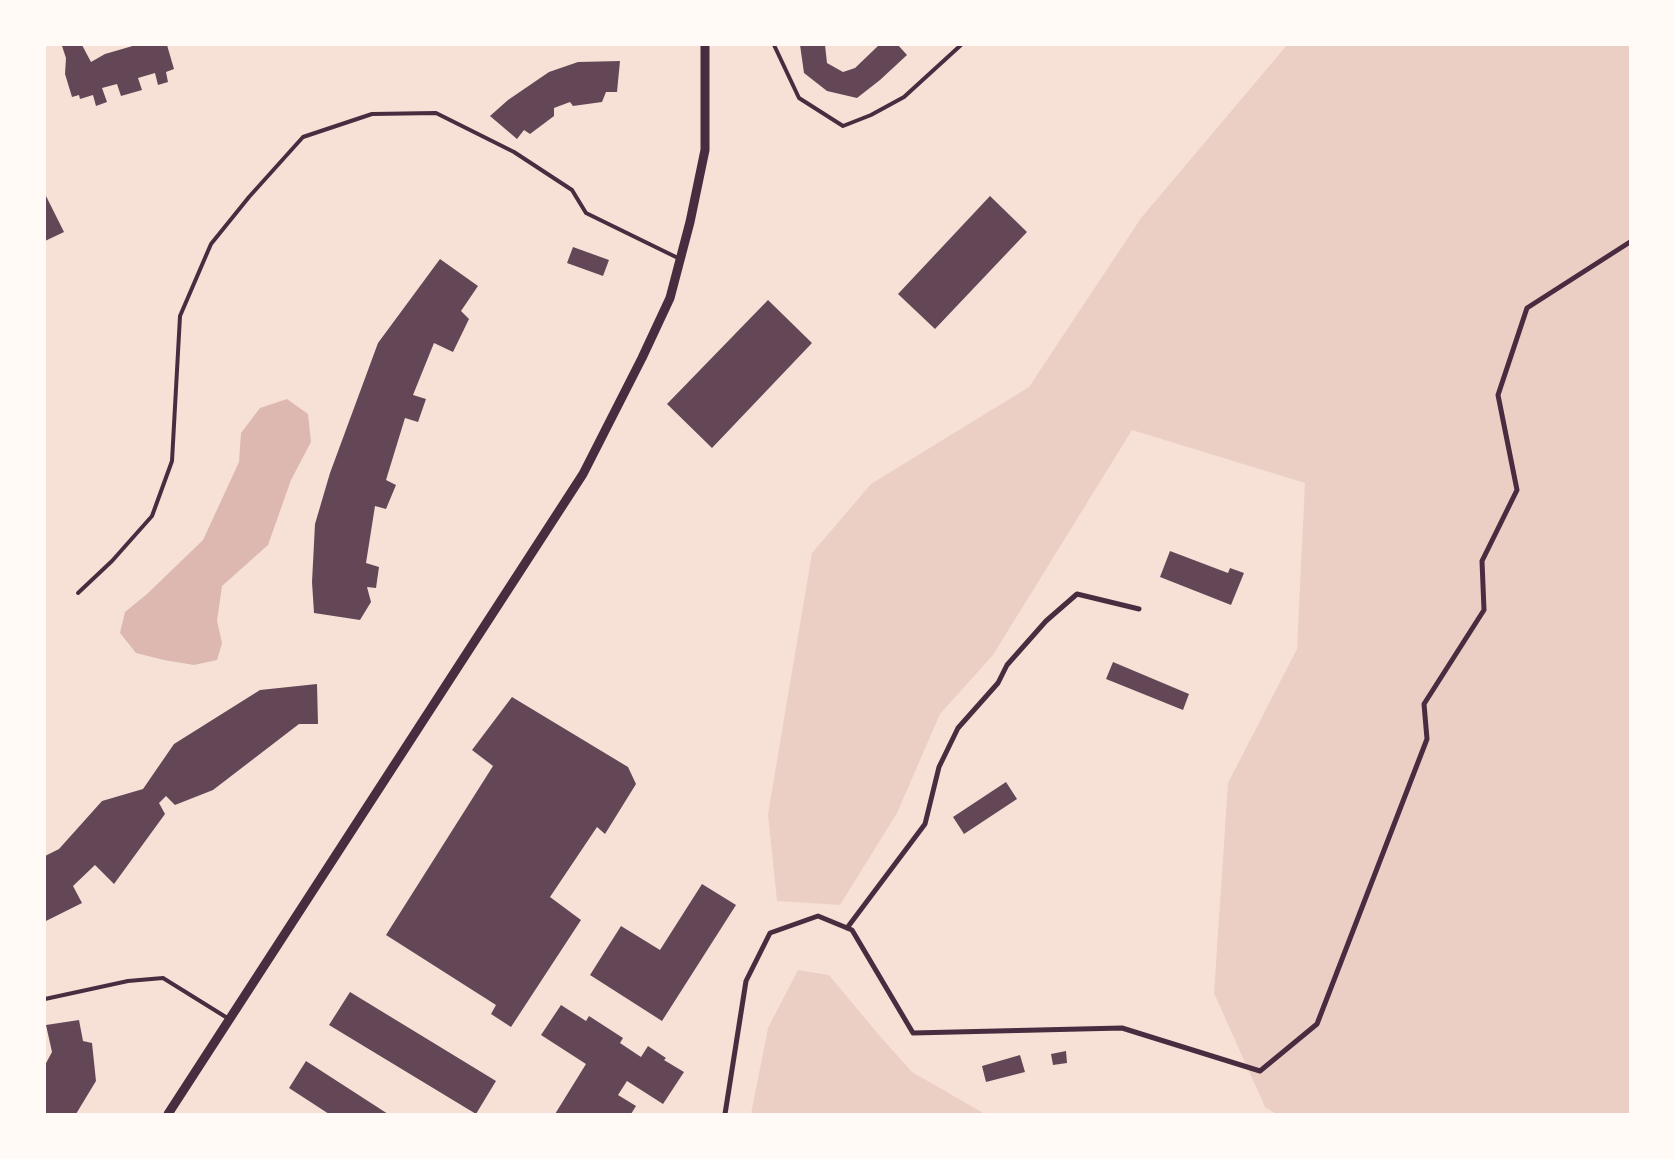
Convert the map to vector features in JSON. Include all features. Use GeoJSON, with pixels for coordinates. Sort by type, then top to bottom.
{"type":"FeatureCollection","features":[{"type":"Feature","properties":{"kind":"street"},"geometry":{"type":"LineString","coordinates":[[168,1114],[583,474],[642,358],[670,298],[690,222],[705,150],[705,45]]}},
{"type":"Feature","properties":{"kind":"street"},"geometry":{"type":"LineString","coordinates":[[725,1114],[746,981],[770,933],[818,916],[852,930],[913,1033],[1122,1028],[1260,1070],[1317,1024],[1427,739],[1424,704],[1484,610],[1482,561],[1517,490],[1498,394],[1527,308],[1630,242]]}},
{"type":"Feature","properties":{"kind":"street"},"geometry":{"type":"LineString","coordinates":[[847,928],[926,824],[939,767],[958,728],[998,683],[1007,665],[1046,620],[1076,594],[1139,609]]}},
{"type":"Feature","properties":{"kind":"lane"},"geometry":{"type":"LineString","coordinates":[[774,45],[799,98],[843,126],[871,115],[904,97],[961,45]]}},
{"type":"Feature","properties":{"kind":"lane"},"geometry":{"type":"LineString","coordinates":[[78,593],[112,561],[152,516],[172,462],[180,316],[211,244],[249,197],[303,138],[372,114],[436,113],[514,152],[572,190],[586,213],[680,259]]}},
{"type":"Feature","properties":{"kind":"lane"},"geometry":{"type":"LineString","coordinates":[[45,999],[128,981],[163,978],[229,1020]]}},
{"type":"Feature","properties":{"kind":"shaded area"},"geometry":{"type":"Polygon","coordinates":[[[1287,45],[1630,45],[1630,1114],[1276,1114],[1265,1107],[1214,993],[1228,783],[1297,649],[1305,483],[1132,430],[993,655],[940,714],[897,813],[840,905],[777,901],[768,814],[812,553],[871,484],[1029,387],[1141,218],[1287,45]]]}},
{"type":"Feature","properties":{"kind":"shaded area"},"geometry":{"type":"Polygon","coordinates":[[[287,399],[308,414],[311,442],[291,480],[268,545],[222,586],[217,621],[222,643],[217,660],[194,665],[136,653],[120,633],[125,612],[147,594],[203,540],[239,462],[241,433],[260,408],[287,399]]]}},
{"type":"Feature","properties":{"kind":"shaded area"},"geometry":{"type":"Polygon","coordinates":[[[798,970],[829,975],[912,1072],[985,1114],[751,1114],[768,1028],[798,970]]]}},
{"type":"Feature","properties":{"kind":"building"},"geometry":{"type":"Polygon","coordinates":[[[82,45],[91,62],[105,54],[136,45],[167,45],[174,69],[166,72],[168,82],[158,85],[155,73],[138,78],[142,90],[121,96],[117,84],[102,88],[107,102],[96,106],[93,95],[80,99],[79,95],[72,97],[65,74],[66,58],[62,46],[82,45]]]}},
{"type":"Feature","properties":{"kind":"building"},"geometry":{"type":"Polygon","coordinates":[[[800,45],[825,45],[827,63],[843,72],[855,68],[879,45],[898,45],[907,55],[857,98],[827,91],[804,73],[800,45]]]}},
{"type":"Feature","properties":{"kind":"building"},"geometry":{"type":"Polygon","coordinates":[[[620,61],[617,92],[606,92],[602,102],[573,106],[570,102],[554,108],[554,116],[530,134],[524,130],[517,139],[490,116],[508,100],[549,72],[578,62],[620,61]]]}},
{"type":"Feature","properties":{"kind":"building"},"geometry":{"type":"Polygon","coordinates":[[[45,194],[64,232],[45,241],[45,194]]]}},
{"type":"Feature","properties":{"kind":"building"},"geometry":{"type":"Polygon","coordinates":[[[990,196],[1027,232],[935,329],[898,294],[990,196]]]}},
{"type":"Feature","properties":{"kind":"building"},"geometry":{"type":"Polygon","coordinates":[[[573,247],[609,260],[603,276],[567,263],[573,247]]]}},
{"type":"Feature","properties":{"kind":"building"},"geometry":{"type":"Polygon","coordinates":[[[440,259],[478,286],[461,311],[469,319],[453,352],[434,343],[413,395],[426,399],[418,422],[405,418],[386,480],[396,485],[386,509],[375,506],[366,563],[379,567],[376,588],[367,587],[371,602],[360,620],[314,613],[312,582],[315,524],[330,473],[378,343],[440,259]]]}},
{"type":"Feature","properties":{"kind":"building"},"geometry":{"type":"Polygon","coordinates":[[[768,300],[812,343],[712,448],[667,404],[768,300]]]}},
{"type":"Feature","properties":{"kind":"building"},"geometry":{"type":"Polygon","coordinates":[[[1170,551],[1228,573],[1230,568],[1244,573],[1231,605],[1160,577],[1170,551]]]}},
{"type":"Feature","properties":{"kind":"building"},"geometry":{"type":"Polygon","coordinates":[[[1113,662],[1189,694],[1183,710],[1106,679],[1113,662]]]}},
{"type":"Feature","properties":{"kind":"building"},"geometry":{"type":"Polygon","coordinates":[[[317,684],[318,724],[299,724],[213,790],[175,805],[166,796],[159,803],[165,814],[114,884],[95,865],[73,886],[82,903],[46,921],[45,856],[59,849],[102,801],[143,789],[174,744],[260,690],[317,684]]]}},
{"type":"Feature","properties":{"kind":"building"},"geometry":{"type":"Polygon","coordinates":[[[512,697],[628,767],[636,784],[605,834],[597,827],[550,897],[581,920],[511,1027],[491,1014],[496,1005],[386,935],[493,766],[472,750],[512,697]]]}},
{"type":"Feature","properties":{"kind":"building"},"geometry":{"type":"Polygon","coordinates":[[[1006,782],[1017,799],[964,834],[953,817],[1006,782]]]}},
{"type":"Feature","properties":{"kind":"building"},"geometry":{"type":"Polygon","coordinates":[[[702,884],[736,905],[662,1021],[590,975],[621,926],[660,950],[702,884]]]}},
{"type":"Feature","properties":{"kind":"building"},"geometry":{"type":"Polygon","coordinates":[[[350,992],[496,1081],[476,1114],[329,1025],[350,992]]]}},
{"type":"Feature","properties":{"kind":"building"},"geometry":{"type":"Polygon","coordinates":[[[561,1005],[586,1021],[589,1016],[623,1038],[620,1043],[641,1057],[648,1046],[666,1058],[664,1060],[684,1072],[663,1104],[627,1081],[618,1095],[636,1106],[631,1114],[555,1114],[586,1064],[541,1035],[561,1005]]]}},
{"type":"Feature","properties":{"kind":"building"},"geometry":{"type":"Polygon","coordinates":[[[79,1020],[83,1041],[92,1043],[96,1081],[76,1114],[45,1114],[45,1065],[52,1052],[46,1025],[79,1020]]]}},
{"type":"Feature","properties":{"kind":"building"},"geometry":{"type":"Polygon","coordinates":[[[1066,1051],[1067,1063],[1053,1065],[1051,1054],[1066,1051]]]}},
{"type":"Feature","properties":{"kind":"building"},"geometry":{"type":"Polygon","coordinates":[[[1020,1055],[1025,1072],[986,1082],[982,1066],[1020,1055]]]}},
{"type":"Feature","properties":{"kind":"building"},"geometry":{"type":"Polygon","coordinates":[[[306,1061],[388,1114],[329,1114],[289,1088],[306,1061]]]}}]}
